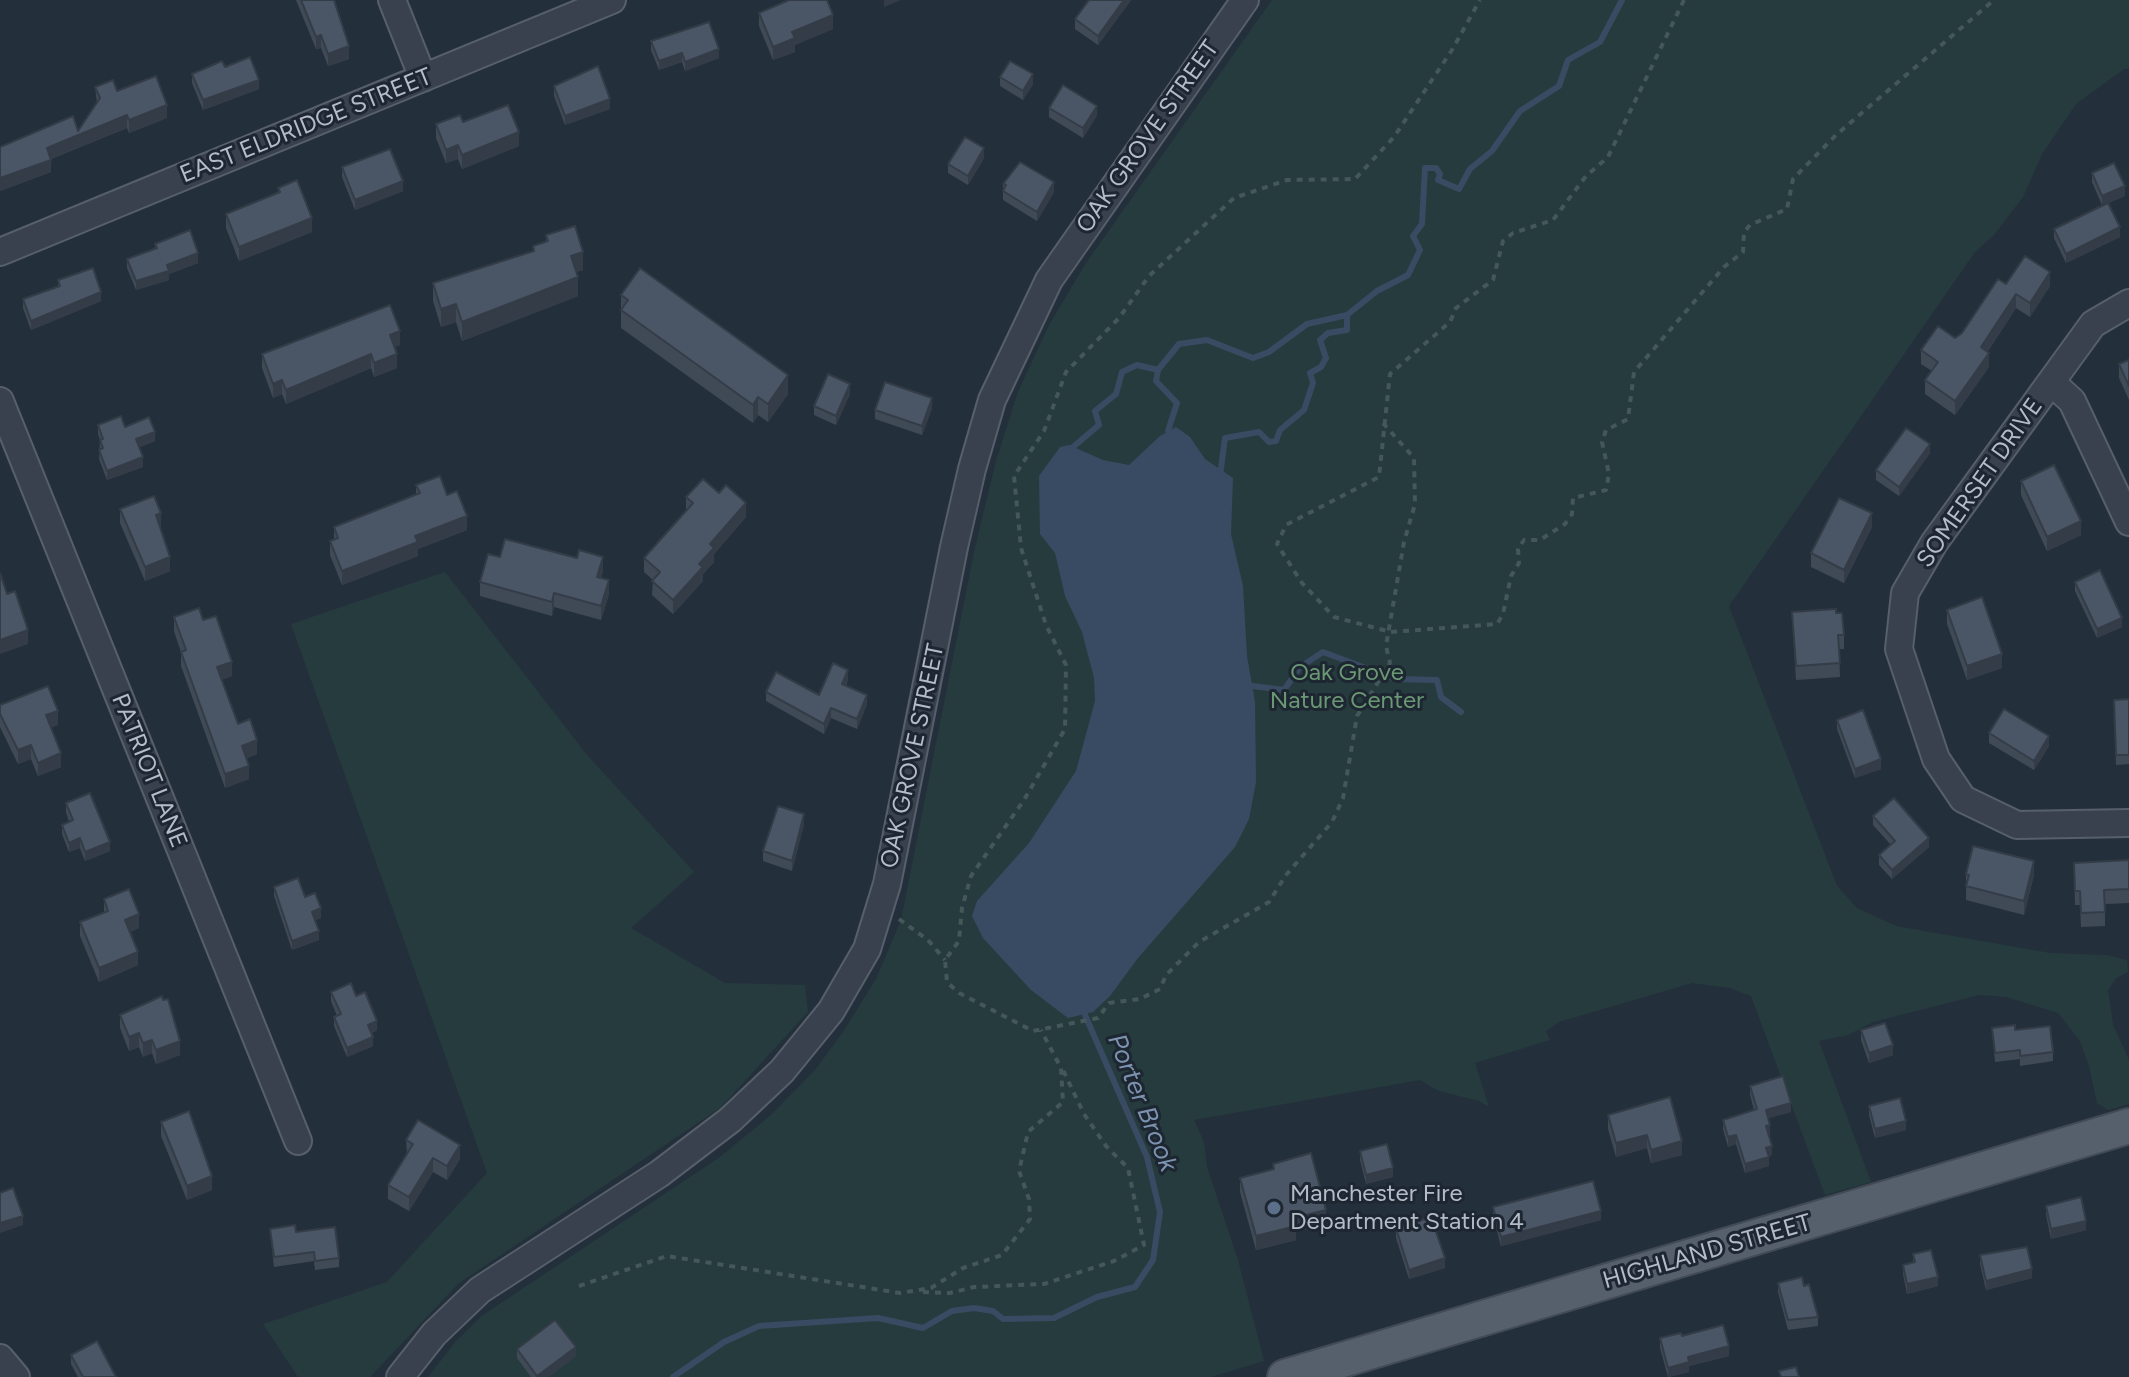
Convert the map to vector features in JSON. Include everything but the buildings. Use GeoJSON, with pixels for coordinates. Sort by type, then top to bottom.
{"type":"FeatureCollection","features":[{"type":"Feature","properties":{"kind":"main road","name":"HIGHLAND STREET"},"geometry":{"type":"LineString","coordinates":[[1285,1377],[2129,1126]]}},
{"type":"Feature","properties":{"kind":"street"},"geometry":{"type":"LineString","coordinates":[[392,0],[423,78]]}},
{"type":"Feature","properties":{"kind":"street","name":"EAST ELDRIDGE STREET"},"geometry":{"type":"LineString","coordinates":[[0,252],[612,0]]}},
{"type":"Feature","properties":{"kind":"street","name":"OAK GROVE STREET"},"geometry":{"type":"LineString","coordinates":[[400,1377],[434,1334],[480,1290],[659,1174],[730,1120],[782,1071],[831,1011],[867,949],[880,907],[909,783],[958,531],[992,400],[1049,280],[1245,0]]}},
{"type":"Feature","properties":{"kind":"street","name":"SOMERSET DRIVE"},"geometry":{"type":"LineString","coordinates":[[2129,303],[2093,324],[1934,543],[1905,593],[1899,649],[1936,759],[1963,799],[2017,825],[2129,823]]}},
{"type":"Feature","properties":{"kind":"street"},"geometry":{"type":"LineString","coordinates":[[2051,382],[2072,401],[2129,522]]}},
{"type":"Feature","properties":{"kind":"street","name":"PATRIOT LANE"},"geometry":{"type":"LineString","coordinates":[[0,401],[298,1141]]}},
{"type":"Feature","properties":{"kind":"street"},"geometry":{"type":"LineString","coordinates":[[0,1358],[16,1377]]}},
{"type":"Feature","properties":{"kind":"path"},"geometry":{"type":"LineString","coordinates":[[945,960],[959,941],[962,908],[971,876],[1024,800],[1065,729],[1066,665],[1046,625],[1021,548],[1014,476],[1044,431],[1066,372],[1119,318],[1149,276],[1234,198],[1287,180],[1355,179],[1394,137],[1452,50],[1480,0]]}},
{"type":"Feature","properties":{"kind":"path"},"geometry":{"type":"LineString","coordinates":[[1684,0],[1608,157],[1586,176],[1553,220],[1513,233],[1503,241],[1493,280],[1456,308],[1450,322],[1390,374],[1379,449],[1379,477],[1336,501],[1298,516],[1286,525],[1277,544],[1302,583],[1334,617],[1391,632],[1497,624],[1503,614],[1511,576],[1519,563],[1518,549],[1524,540],[1540,540],[1565,524],[1572,514],[1573,498],[1606,490],[1609,474],[1602,442],[1606,430],[1628,419],[1634,372],[1724,267],[1743,252],[1744,232],[1750,225],[1787,209],[1793,179],[1836,135],[1973,14],[1994,0]]}},
{"type":"Feature","properties":{"kind":"path"},"geometry":{"type":"LineString","coordinates":[[880,907],[928,940],[945,960],[947,982],[959,993],[1033,1031],[1098,1018],[1109,1003],[1140,999],[1160,989],[1166,975],[1199,942],[1269,902],[1286,875],[1332,822],[1343,798],[1357,716],[1390,663],[1386,646],[1417,479],[1414,458],[1383,423]]}},
{"type":"Feature","properties":{"kind":"path"},"geometry":{"type":"LineString","coordinates":[[579,1286],[667,1256],[900,1293],[950,1293],[974,1287],[1044,1284],[1114,1261],[1144,1245],[1128,1168],[1106,1146],[1084,1114],[1041,1030]]}},
{"type":"Feature","properties":{"kind":"path"},"geometry":{"type":"LineString","coordinates":[[920,1291],[963,1268],[1002,1255],[1030,1219],[1029,1199],[1019,1171],[1028,1132],[1063,1102],[1061,1068]]}},
{"type":"Feature","properties":{"kind":"green space","name":"Oak Grove Nature Center"},"geometry":{"type":"Polygon","coordinates":[[[1272,0],[2129,0],[2129,69],[2124,69],[2076,104],[2042,154],[2023,197],[1994,235],[1975,252],[1729,606],[1837,886],[1857,908],[1896,926],[2050,953],[2106,955],[2127,960],[2128,972],[2116,978],[2108,990],[2113,1025],[2129,1060],[2129,1104],[2108,1110],[2097,1103],[2080,1041],[2058,1013],[2006,997],[1979,995],[1873,1022],[1848,1035],[1819,1041],[1871,1182],[1825,1195],[1751,996],[1730,988],[1692,983],[1559,1022],[1546,1031],[1550,1040],[1475,1063],[1489,1107],[1479,1101],[1439,1091],[1420,1080],[1194,1120],[1204,1142],[1207,1167],[1238,1260],[1264,1361],[1211,1377],[428,1377],[456,1341],[483,1315],[720,1157],[771,1115],[815,1070],[876,979],[901,920],[974,552],[996,461],[1018,392],[1049,325],[1086,263],[1272,0]]]}},
{"type":"Feature","properties":{"kind":"green space"},"geometry":{"type":"Polygon","coordinates":[[[445,572],[588,756],[694,872],[631,928],[725,983],[805,985],[808,1012],[720,1108],[459,1283],[370,1377],[298,1377],[263,1324],[387,1282],[487,1173],[291,624],[445,572]]]}},
{"type":"Feature","properties":{"kind":"water"},"geometry":{"type":"Polygon","coordinates":[[[1176,427],[1190,437],[1205,459],[1233,478],[1231,534],[1243,586],[1247,656],[1255,702],[1256,782],[1249,819],[1235,847],[1138,958],[1110,996],[1093,1012],[1068,1018],[1031,990],[983,938],[972,916],[977,901],[1029,843],[1076,771],[1095,701],[1094,678],[1082,632],[1065,596],[1055,553],[1040,534],[1039,476],[1060,447],[1069,445],[1103,460],[1129,465],[1160,436],[1176,427]]]}},
{"type":"Feature","properties":{"kind":"waterway"},"geometry":{"type":"LineString","coordinates":[[1168,431],[1177,403],[1156,381],[1158,370],[1179,344],[1207,340],[1253,358],[1269,352],[1307,324],[1347,315],[1377,291],[1408,275],[1420,250],[1413,236],[1422,224],[1425,168],[1436,168],[1440,174],[1438,180],[1459,189],[1470,169],[1492,151],[1520,111],[1559,86],[1568,60],[1600,42],[1622,0]]}},
{"type":"Feature","properties":{"kind":"waterway"},"geometry":{"type":"LineString","coordinates":[[1220,476],[1225,438],[1259,432],[1269,442],[1276,441],[1280,430],[1304,410],[1313,383],[1310,373],[1321,367],[1326,358],[1320,340],[1328,333],[1347,330],[1347,315]]}},
{"type":"Feature","properties":{"kind":"waterway"},"geometry":{"type":"LineString","coordinates":[[1073,447],[1099,425],[1095,411],[1116,394],[1122,372],[1137,365],[1158,370]]}},
{"type":"Feature","properties":{"kind":"waterway"},"geometry":{"type":"LineString","coordinates":[[1245,685],[1284,690],[1300,667],[1323,652],[1395,679],[1437,680],[1441,697],[1461,712]]}},
{"type":"Feature","properties":{"kind":"waterway","name":"Porter Brook"},"geometry":{"type":"LineString","coordinates":[[673,1377],[724,1342],[759,1326],[878,1318],[923,1328],[952,1311],[974,1308],[993,1311],[1003,1319],[1054,1318],[1097,1297],[1135,1287],[1153,1260],[1160,1212],[1147,1157],[1085,1015],[1085,1006]]}},
{"type":"Feature","properties":{"kind":"place","name":"Manchester Fire Department Station 4"},"geometry":{"type":"Point","coordinates":[1274,1208]}}]}
